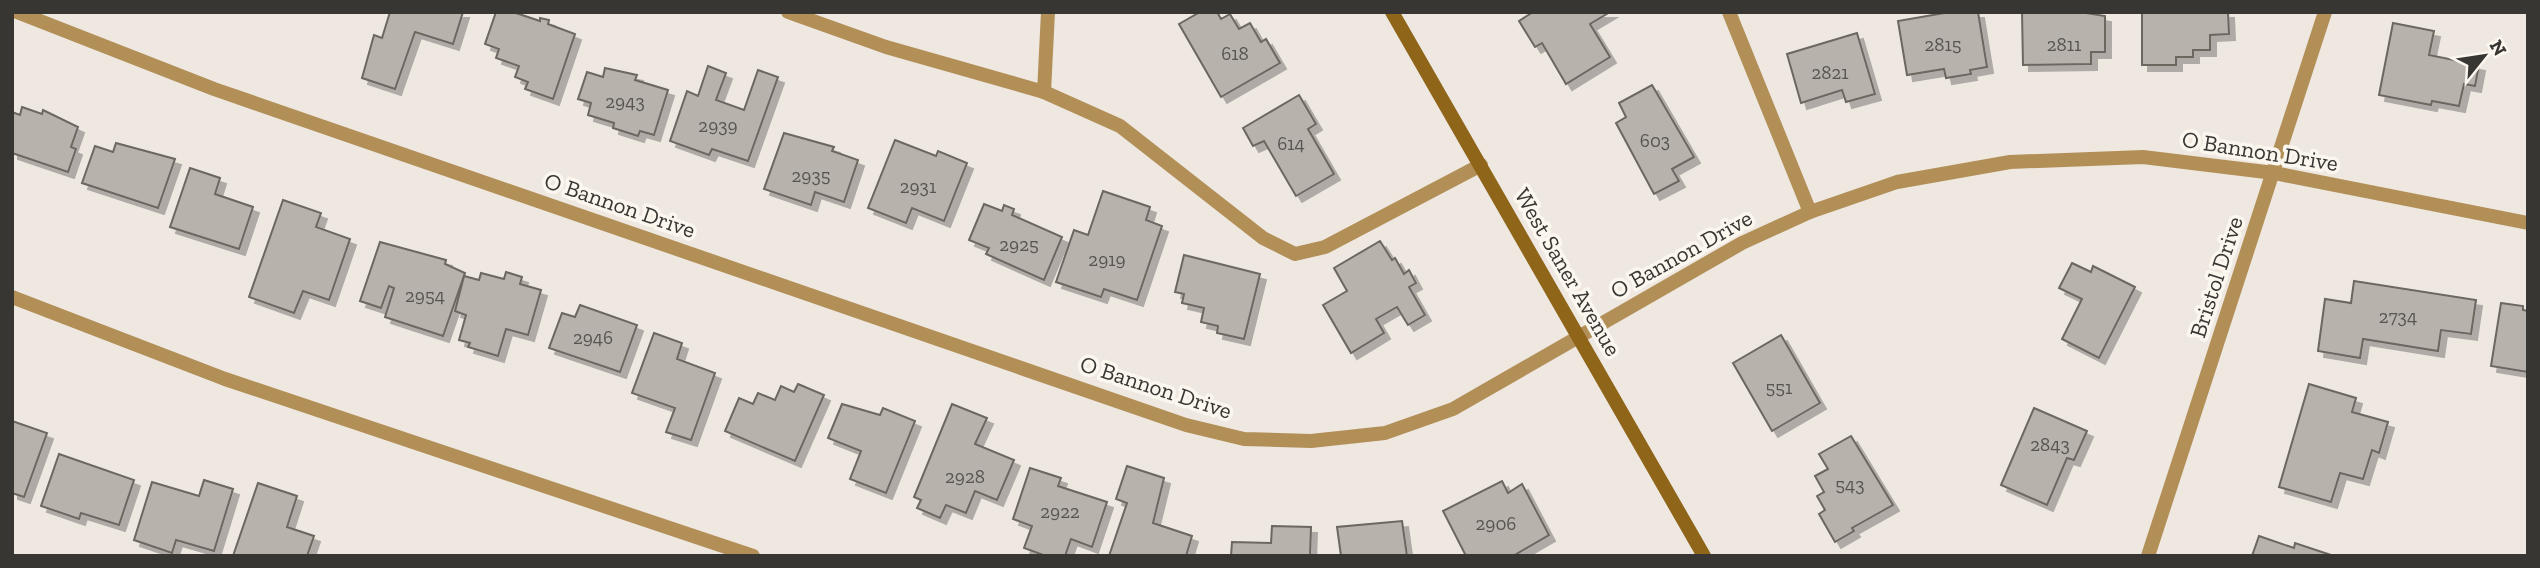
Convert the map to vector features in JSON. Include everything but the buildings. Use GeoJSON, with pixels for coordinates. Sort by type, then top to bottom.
{"type":"FeatureCollection","features":[{"type":"Feature","properties":{"kind":"street","name":"O Bannon Drive"},"geometry":{"type":"LineString","coordinates":[[17,12],[214,89],[1186,425],[1244,439],[1311,440],[1385,433],[1453,409],[1742,243],[1810,212],[1897,183],[2010,162],[2143,157],[2274,173],[2528,223]]}},
{"type":"Feature","properties":{"kind":"street"},"geometry":{"type":"LineString","coordinates":[[788,12],[886,47],[1044,92],[1120,126],[1263,238],[1295,254],[1325,247],[1481,165]]}},
{"type":"Feature","properties":{"kind":"street"},"geometry":{"type":"LineString","coordinates":[[1044,92],[1048,12]]}},
{"type":"Feature","properties":{"kind":"street","name":"West Saner Avenue"},"geometry":{"type":"LineString","coordinates":[[1392,12],[1704,556]]}},
{"type":"Feature","properties":{"kind":"street"},"geometry":{"type":"LineString","coordinates":[[1729,12],[1810,212]]}},
{"type":"Feature","properties":{"kind":"street","name":"Bristol Drive"},"geometry":{"type":"LineString","coordinates":[[2148,556],[2325,12]]}},
{"type":"Feature","properties":{"kind":"street"},"geometry":{"type":"LineString","coordinates":[[12,298],[225,379],[753,556]]}}]}
